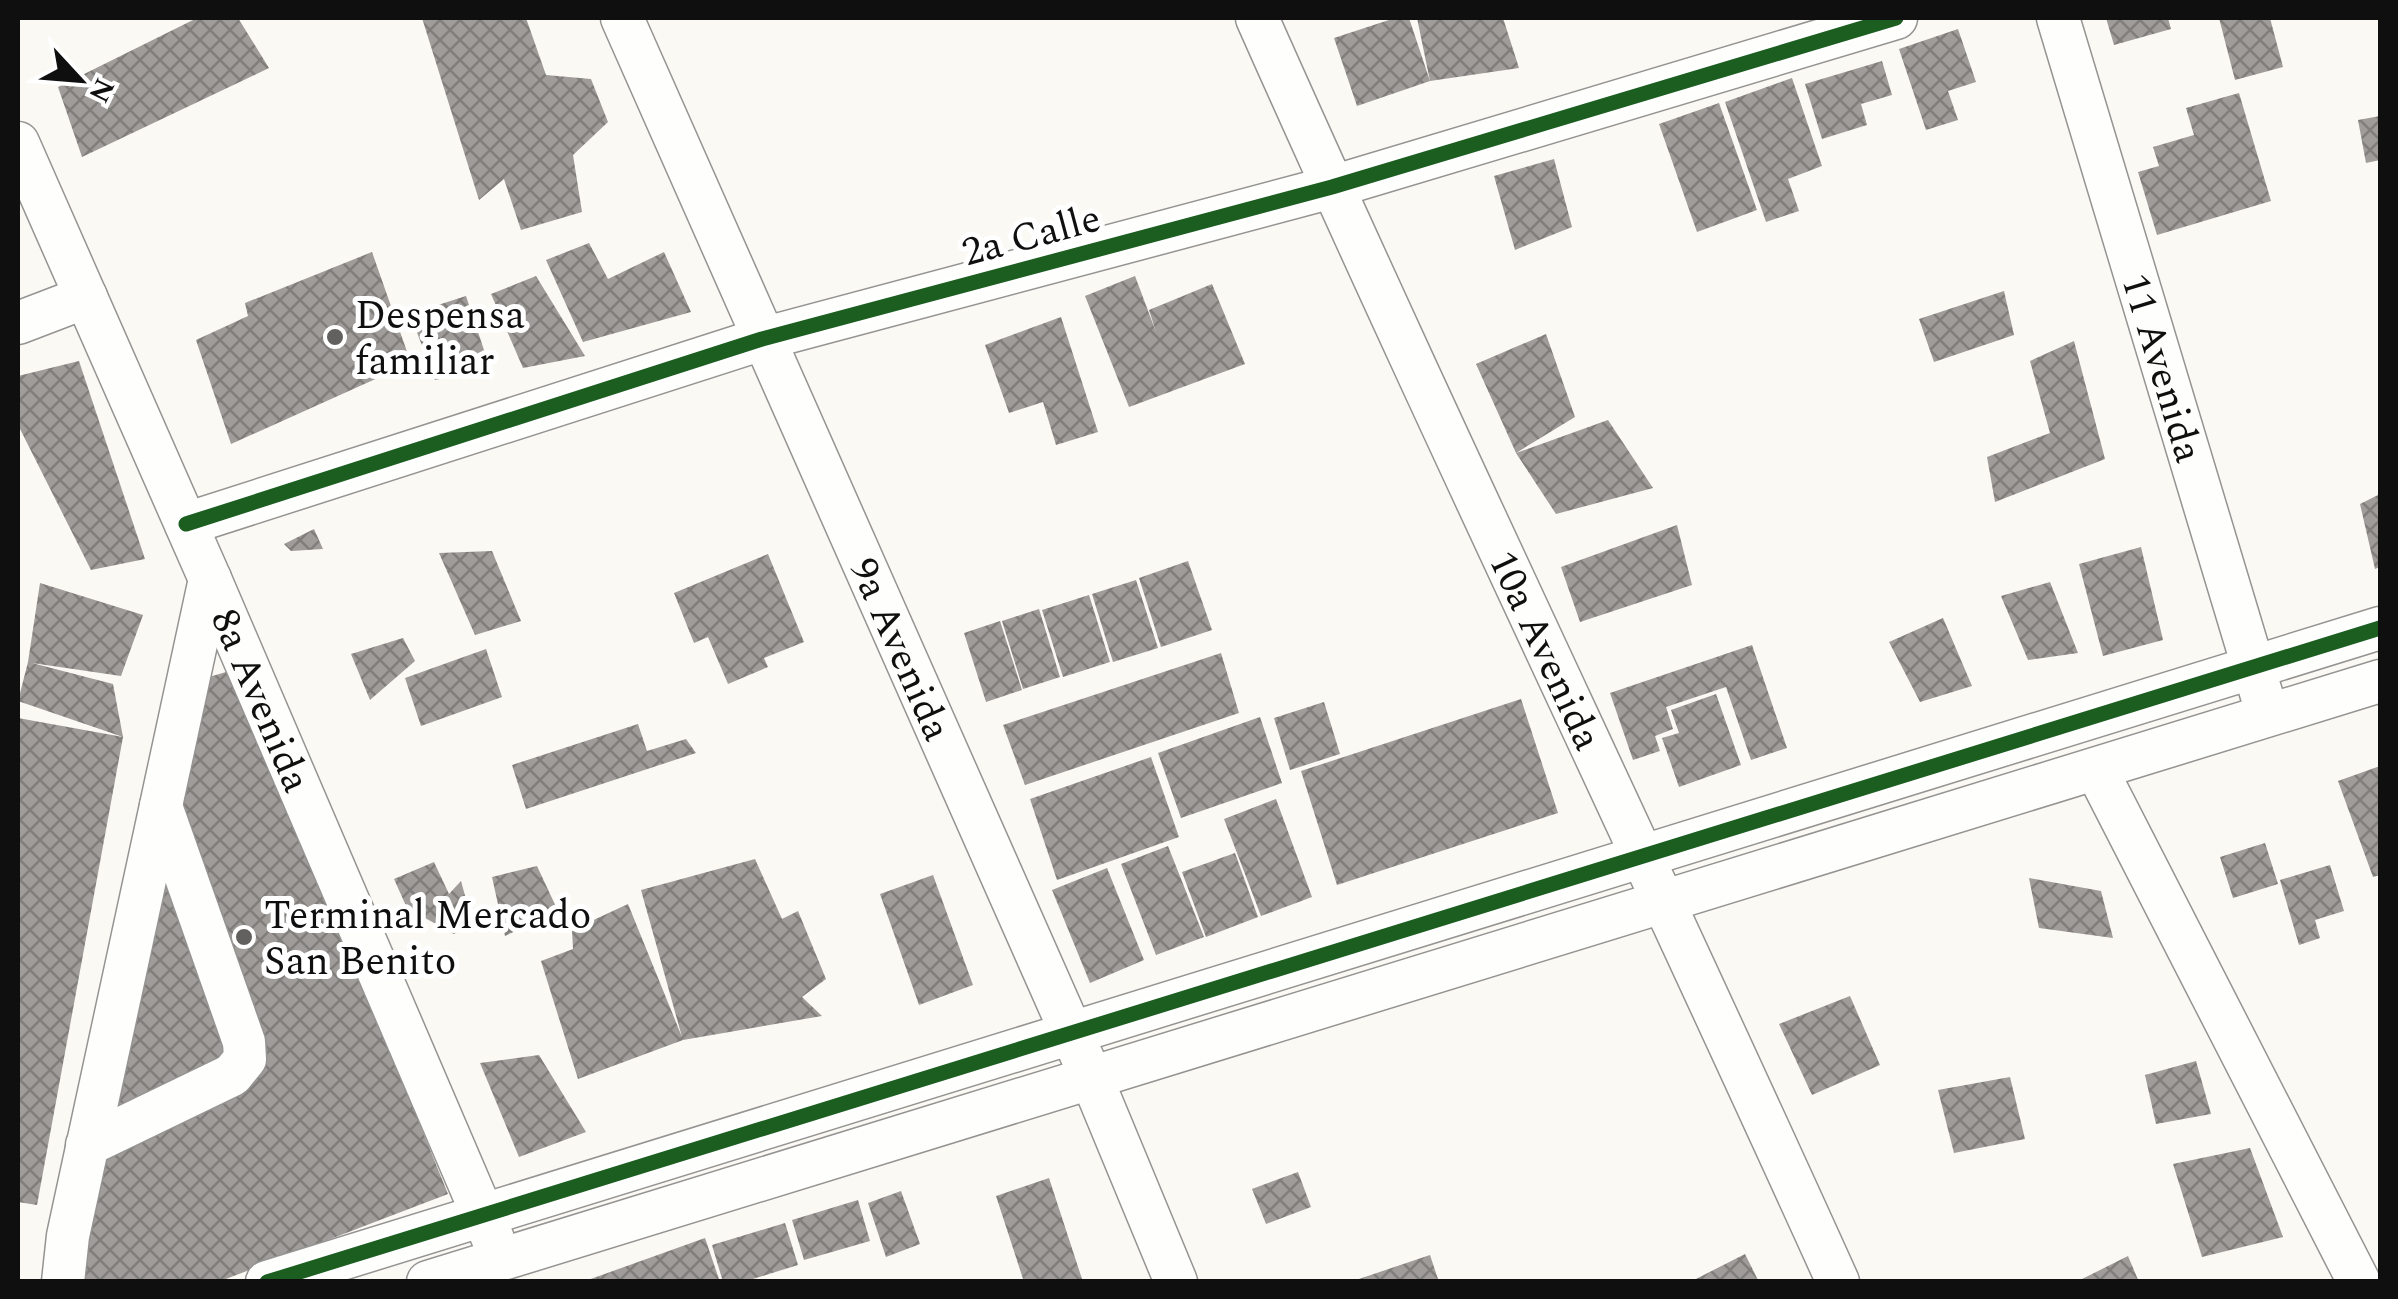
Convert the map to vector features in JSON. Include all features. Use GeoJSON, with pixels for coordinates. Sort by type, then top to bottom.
{"type":"FeatureCollection","features":[{"type":"Feature","properties":{"kind":"street","name":"9a Avenida"},"geometry":{"type":"LineString","coordinates":[[622,18],[1091,1077],[1176,1282]]}},
{"type":"Feature","properties":{"kind":"street","name":"10a Avenida"},"geometry":{"type":"LineString","coordinates":[[1257,18],[1838,1282]]}},
{"type":"Feature","properties":{"kind":"street","name":"2a Calle"},"geometry":{"type":"LineString","coordinates":[[186,524],[762,339],[1332,187],[1896,18]]}},
{"type":"Feature","properties":{"kind":"street","name":"11 Avenida"},"geometry":{"type":"LineString","coordinates":[[2058,18],[2268,716]]}},
{"type":"Feature","properties":{"kind":"street","name":"8a Avenida"},"geometry":{"type":"LineString","coordinates":[[18,143],[210,579],[507,1274]]}},
{"type":"Feature","properties":{"kind":"street"},"geometry":{"type":"LineString","coordinates":[[18,323],[86,297]]}},
{"type":"Feature","properties":{"kind":"street"},"geometry":{"type":"LineString","coordinates":[[63,1282],[68,1236],[210,579]]}},
{"type":"Feature","properties":{"kind":"street"},"geometry":{"type":"LineString","coordinates":[[267,1282],[2380,628]]}},
{"type":"Feature","properties":{"kind":"street"},"geometry":{"type":"LineString","coordinates":[[428,1282],[507,1274],[1091,1077],[2380,681]]}},
{"type":"Feature","properties":{"kind":"street"},"geometry":{"type":"LineString","coordinates":[[2096,769],[2360,1282]]}},
{"type":"Feature","properties":{"kind":"street"},"geometry":{"type":"LineString","coordinates":[[87,1146],[232,1074],[246,1059],[244,1042],[161,806]]}},
{"type":"Feature","properties":{"kind":"building"},"geometry":{"type":"Polygon","coordinates":[[[197,18],[238,18],[269,68],[82,157],[58,87],[197,18]]]}},
{"type":"Feature","properties":{"kind":"building"},"geometry":{"type":"Polygon","coordinates":[[[422,18],[526,18],[546,75],[591,79],[608,122],[573,155],[582,212],[521,230],[504,179],[479,200],[422,18]]]}},
{"type":"Feature","properties":{"kind":"building"},"geometry":{"type":"Polygon","coordinates":[[[1395,18],[1409,18],[1430,81],[1357,106],[1334,38],[1395,18]]]}},
{"type":"Feature","properties":{"kind":"building"},"geometry":{"type":"Polygon","coordinates":[[[1417,18],[1503,18],[1519,68],[1430,81],[1417,18]]]}},
{"type":"Feature","properties":{"kind":"building"},"geometry":{"type":"Polygon","coordinates":[[[2106,18],[2168,18],[2171,29],[2114,45],[2106,18]]]}},
{"type":"Feature","properties":{"kind":"building"},"geometry":{"type":"Polygon","coordinates":[[[2219,18],[2270,18],[2283,67],[2235,80],[2219,18]]]}},
{"type":"Feature","properties":{"kind":"building"},"geometry":{"type":"Polygon","coordinates":[[[1958,29],[1976,82],[1948,91],[1958,120],[1926,130],[1899,49],[1958,29]]]}},
{"type":"Feature","properties":{"kind":"building"},"geometry":{"type":"Polygon","coordinates":[[[1882,61],[1892,95],[1861,104],[1867,125],[1822,139],[1805,84],[1882,61]]]}},
{"type":"Feature","properties":{"kind":"building"},"geometry":{"type":"Polygon","coordinates":[[[1792,78],[1822,166],[1788,179],[1799,211],[1766,222],[1725,102],[1792,78]]]}},
{"type":"Feature","properties":{"kind":"building"},"geometry":{"type":"Polygon","coordinates":[[[2239,93],[2271,201],[2157,235],[2138,172],[2159,166],[2153,147],[2194,135],[2186,108],[2239,93]]]}},
{"type":"Feature","properties":{"kind":"building"},"geometry":{"type":"Polygon","coordinates":[[[1719,103],[1757,210],[1697,232],[1659,124],[1719,103]]]}},
{"type":"Feature","properties":{"kind":"building"},"geometry":{"type":"Polygon","coordinates":[[[2380,116],[2380,160],[2366,163],[2358,120],[2380,116]]]}},
{"type":"Feature","properties":{"kind":"building"},"geometry":{"type":"Polygon","coordinates":[[[1554,159],[1572,227],[1515,250],[1494,176],[1554,159]]]}},
{"type":"Feature","properties":{"kind":"building"},"geometry":{"type":"Polygon","coordinates":[[[589,243],[608,279],[664,252],[691,312],[583,342],[546,260],[589,243]]]}},
{"type":"Feature","properties":{"kind":"building"},"geometry":{"type":"Polygon","coordinates":[[[372,252],[411,363],[231,444],[196,340],[248,316],[245,303],[372,252]]]}},
{"type":"Feature","properties":{"kind":"building"},"geometry":{"type":"Polygon","coordinates":[[[536,276],[585,356],[523,368],[491,294],[536,276]]]}},
{"type":"Feature","properties":{"kind":"building"},"geometry":{"type":"Polygon","coordinates":[[[1135,276],[1156,332],[1149,310],[1212,284],[1245,364],[1129,407],[1085,296],[1135,276]]]}},
{"type":"Feature","properties":{"kind":"building"},"geometry":{"type":"Polygon","coordinates":[[[2004,291],[2014,335],[1934,362],[1919,319],[2004,291]]]}},
{"type":"Feature","properties":{"kind":"building"},"geometry":{"type":"Polygon","coordinates":[[[466,296],[490,368],[435,380],[410,314],[466,296]]]}},
{"type":"Feature","properties":{"kind":"building"},"geometry":{"type":"Polygon","coordinates":[[[1061,317],[1098,432],[1056,445],[1043,402],[1009,413],[985,345],[1061,317]]]}},
{"type":"Feature","properties":{"kind":"building"},"geometry":{"type":"Polygon","coordinates":[[[1546,334],[1575,417],[1516,453],[1476,364],[1546,334]]]}},
{"type":"Feature","properties":{"kind":"building"},"geometry":{"type":"Polygon","coordinates":[[[2074,341],[2105,459],[1995,502],[1987,457],[2050,433],[2030,361],[2074,341]]]}},
{"type":"Feature","properties":{"kind":"building"},"geometry":{"type":"Polygon","coordinates":[[[79,361],[145,559],[91,570],[18,425],[18,376],[79,361]]]}},
{"type":"Feature","properties":{"kind":"building"},"geometry":{"type":"Polygon","coordinates":[[[1608,420],[1653,488],[1556,514],[1516,453],[1608,420]]]}},
{"type":"Feature","properties":{"kind":"building"},"geometry":{"type":"Polygon","coordinates":[[[2380,494],[2380,567],[2375,569],[2360,504],[2380,494]]]}},
{"type":"Feature","properties":{"kind":"building"},"geometry":{"type":"Polygon","coordinates":[[[1677,525],[1692,585],[1580,622],[1561,567],[1677,525]]]}},
{"type":"Feature","properties":{"kind":"building"},"geometry":{"type":"Polygon","coordinates":[[[314,529],[323,549],[291,551],[284,544],[314,529]]]}},
{"type":"Feature","properties":{"kind":"building"},"geometry":{"type":"Polygon","coordinates":[[[2141,547],[2163,640],[2103,656],[2079,564],[2141,547]]]}},
{"type":"Feature","properties":{"kind":"building"},"geometry":{"type":"Polygon","coordinates":[[[492,551],[521,621],[475,635],[439,553],[492,551]]]}},
{"type":"Feature","properties":{"kind":"building"},"geometry":{"type":"Polygon","coordinates":[[[768,554],[804,642],[764,658],[768,667],[728,684],[708,637],[694,643],[674,593],[768,554]]]}},
{"type":"Feature","properties":{"kind":"building"},"geometry":{"type":"Polygon","coordinates":[[[1188,561],[1212,630],[1161,647],[1139,578],[1188,561]]]}},
{"type":"Feature","properties":{"kind":"building"},"geometry":{"type":"Polygon","coordinates":[[[1136,580],[1158,648],[1113,662],[1092,594],[1136,580]]]}},
{"type":"Feature","properties":{"kind":"building"},"geometry":{"type":"Polygon","coordinates":[[[2050,582],[2078,653],[2028,660],[2001,596],[2050,582]]]}},
{"type":"Feature","properties":{"kind":"building"},"geometry":{"type":"Polygon","coordinates":[[[40,583],[143,615],[121,676],[32,663],[113,684],[123,737],[18,701],[40,583]]]}},
{"type":"Feature","properties":{"kind":"building"},"geometry":{"type":"Polygon","coordinates":[[[1089,595],[1110,662],[1063,677],[1042,610],[1089,595]]]}},
{"type":"Feature","properties":{"kind":"building"},"geometry":{"type":"Polygon","coordinates":[[[1039,609],[1060,677],[1023,689],[1002,621],[1039,609]]]}},
{"type":"Feature","properties":{"kind":"building"},"geometry":{"type":"Polygon","coordinates":[[[1943,618],[1972,686],[1920,702],[1889,642],[1943,618]]]}},
{"type":"Feature","properties":{"kind":"building"},"geometry":{"type":"Polygon","coordinates":[[[1000,621],[1022,690],[986,702],[964,633],[1000,621]]]}},
{"type":"Feature","properties":{"kind":"building"},"geometry":{"type":"Polygon","coordinates":[[[403,638],[415,661],[370,700],[351,654],[403,638]]]}},
{"type":"Feature","properties":{"kind":"building"},"geometry":{"type":"Polygon","coordinates":[[[1752,645],[1787,748],[1751,760],[1726,687],[1666,707],[1673,729],[1655,736],[1660,751],[1633,760],[1610,693],[1752,645]]]}},
{"type":"Feature","properties":{"kind":"building"},"geometry":{"type":"Polygon","coordinates":[[[486,649],[502,697],[421,726],[405,678],[486,649]]]}},
{"type":"Feature","properties":{"kind":"building"},"geometry":{"type":"Polygon","coordinates":[[[1221,653],[1239,713],[1025,785],[1003,725],[1221,653]]]}},
{"type":"Feature","properties":{"kind":"building","name":"Terminal Mercado San Benito"},"geometry":{"type":"Polygon","coordinates":[[[236,669],[448,1194],[218,1282],[78,1282],[199,680],[236,669]]]}},
{"type":"Feature","properties":{"kind":"building"},"geometry":{"type":"Polygon","coordinates":[[[1716,694],[1741,765],[1679,787],[1662,738],[1679,733],[1671,710],[1716,694]]]}},
{"type":"Feature","properties":{"kind":"building"},"geometry":{"type":"Polygon","coordinates":[[[1521,699],[1558,813],[1337,885],[1301,771],[1521,699]]]}},
{"type":"Feature","properties":{"kind":"building"},"geometry":{"type":"Polygon","coordinates":[[[1324,702],[1340,754],[1290,770],[1274,718],[1324,702]]]}},
{"type":"Feature","properties":{"kind":"building"},"geometry":{"type":"Polygon","coordinates":[[[1260,717],[1282,783],[1181,818],[1158,753],[1260,717]]]}},
{"type":"Feature","properties":{"kind":"building"},"geometry":{"type":"Polygon","coordinates":[[[18,718],[123,737],[37,1205],[18,1202],[18,718]]]}},
{"type":"Feature","properties":{"kind":"building"},"geometry":{"type":"Polygon","coordinates":[[[638,724],[647,751],[686,739],[696,753],[526,809],[512,765],[638,724]]]}},
{"type":"Feature","properties":{"kind":"building"},"geometry":{"type":"Polygon","coordinates":[[[1151,757],[1179,837],[1057,880],[1030,799],[1151,757]]]}},
{"type":"Feature","properties":{"kind":"building"},"geometry":{"type":"Polygon","coordinates":[[[2380,766],[2380,875],[2373,877],[2338,781],[2380,766]]]}},
{"type":"Feature","properties":{"kind":"building"},"geometry":{"type":"Polygon","coordinates":[[[1276,799],[1312,897],[1261,916],[1224,819],[1276,799]]]}},
{"type":"Feature","properties":{"kind":"building"},"geometry":{"type":"Polygon","coordinates":[[[2265,843],[2278,884],[2233,898],[2220,857],[2265,843]]]}},
{"type":"Feature","properties":{"kind":"building"},"geometry":{"type":"Polygon","coordinates":[[[1168,846],[1204,937],[1156,955],[1121,864],[1168,846]]]}},
{"type":"Feature","properties":{"kind":"building"},"geometry":{"type":"Polygon","coordinates":[[[1235,853],[1258,917],[1206,937],[1182,872],[1235,853]]]}},
{"type":"Feature","properties":{"kind":"building"},"geometry":{"type":"Polygon","coordinates":[[[755,859],[782,919],[798,911],[826,979],[802,997],[822,1016],[683,1040],[578,1079],[541,961],[573,949],[572,930],[628,904],[682,1037],[641,890],[755,859]]]}},
{"type":"Feature","properties":{"kind":"building"},"geometry":{"type":"Polygon","coordinates":[[[434,862],[449,894],[461,881],[472,921],[454,934],[407,908],[394,879],[434,862]]]}},
{"type":"Feature","properties":{"kind":"building"},"geometry":{"type":"Polygon","coordinates":[[[2330,865],[2344,911],[2315,920],[2320,938],[2299,945],[2280,880],[2330,865]]]}},
{"type":"Feature","properties":{"kind":"building"},"geometry":{"type":"Polygon","coordinates":[[[537,866],[558,911],[505,936],[492,877],[537,866]]]}},
{"type":"Feature","properties":{"kind":"building"},"geometry":{"type":"Polygon","coordinates":[[[1107,868],[1144,960],[1090,983],[1052,890],[1107,868]]]}},
{"type":"Feature","properties":{"kind":"building"},"geometry":{"type":"Polygon","coordinates":[[[933,875],[973,985],[919,1005],[880,894],[933,875]]]}},
{"type":"Feature","properties":{"kind":"building"},"geometry":{"type":"Polygon","coordinates":[[[2029,878],[2101,891],[2113,938],[2039,928],[2029,878]]]}},
{"type":"Feature","properties":{"kind":"building"},"geometry":{"type":"Polygon","coordinates":[[[1850,996],[1880,1065],[1812,1095],[1779,1024],[1850,996]]]}},
{"type":"Feature","properties":{"kind":"building"},"geometry":{"type":"Polygon","coordinates":[[[539,1055],[586,1132],[519,1157],[480,1063],[539,1055]]]}},
{"type":"Feature","properties":{"kind":"building"},"geometry":{"type":"Polygon","coordinates":[[[2196,1061],[2211,1114],[2156,1124],[2145,1075],[2196,1061]]]}},
{"type":"Feature","properties":{"kind":"building"},"geometry":{"type":"Polygon","coordinates":[[[2010,1077],[2025,1139],[1954,1153],[1938,1090],[2010,1077]]]}},
{"type":"Feature","properties":{"kind":"building"},"geometry":{"type":"Polygon","coordinates":[[[2250,1148],[2283,1237],[2202,1257],[2173,1164],[2250,1148]]]}},
{"type":"Feature","properties":{"kind":"building"},"geometry":{"type":"Polygon","coordinates":[[[1298,1172],[1311,1207],[1266,1224],[1252,1189],[1298,1172]]]}},
{"type":"Feature","properties":{"kind":"building"},"geometry":{"type":"Polygon","coordinates":[[[1049,1178],[1083,1282],[1024,1282],[996,1196],[1049,1178]]]}},
{"type":"Feature","properties":{"kind":"building"},"geometry":{"type":"Polygon","coordinates":[[[901,1191],[920,1244],[886,1257],[868,1203],[901,1191]]]}},
{"type":"Feature","properties":{"kind":"building"},"geometry":{"type":"Polygon","coordinates":[[[858,1200],[870,1241],[804,1260],[792,1220],[858,1200]]]}},
{"type":"Feature","properties":{"kind":"building"},"geometry":{"type":"Polygon","coordinates":[[[785,1223],[798,1265],[743,1282],[723,1282],[712,1245],[785,1223]]]}},
{"type":"Feature","properties":{"kind":"building"},"geometry":{"type":"Polygon","coordinates":[[[705,1238],[720,1282],[585,1282],[585,1281],[705,1238]]]}},
{"type":"Feature","properties":{"kind":"building"},"geometry":{"type":"Polygon","coordinates":[[[1745,1254],[1759,1282],[1690,1282],[1745,1254]]]}},
{"type":"Feature","properties":{"kind":"building"},"geometry":{"type":"Polygon","coordinates":[[[1430,1255],[1439,1282],[1353,1282],[1353,1281],[1430,1255]]]}},
{"type":"Feature","properties":{"kind":"building"},"geometry":{"type":"Polygon","coordinates":[[[2128,1256],[2139,1282],[2076,1282],[2128,1256]]]}},
{"type":"Feature","properties":{"kind":"cycle path"},"geometry":{"type":"LineString","coordinates":[[186,524],[762,339],[1332,187],[1896,18]]}},
{"type":"Feature","properties":{"kind":"cycle path"},"geometry":{"type":"LineString","coordinates":[[267,1282],[2380,628]]}},
{"type":"Feature","properties":{"kind":"place","name":"Despensa familiar"},"geometry":{"type":"Point","coordinates":[335,337]}},
{"type":"Feature","properties":{"kind":"place","name":"Terminal Mercado San Benito"},"geometry":{"type":"Point","coordinates":[244,937]}}]}
